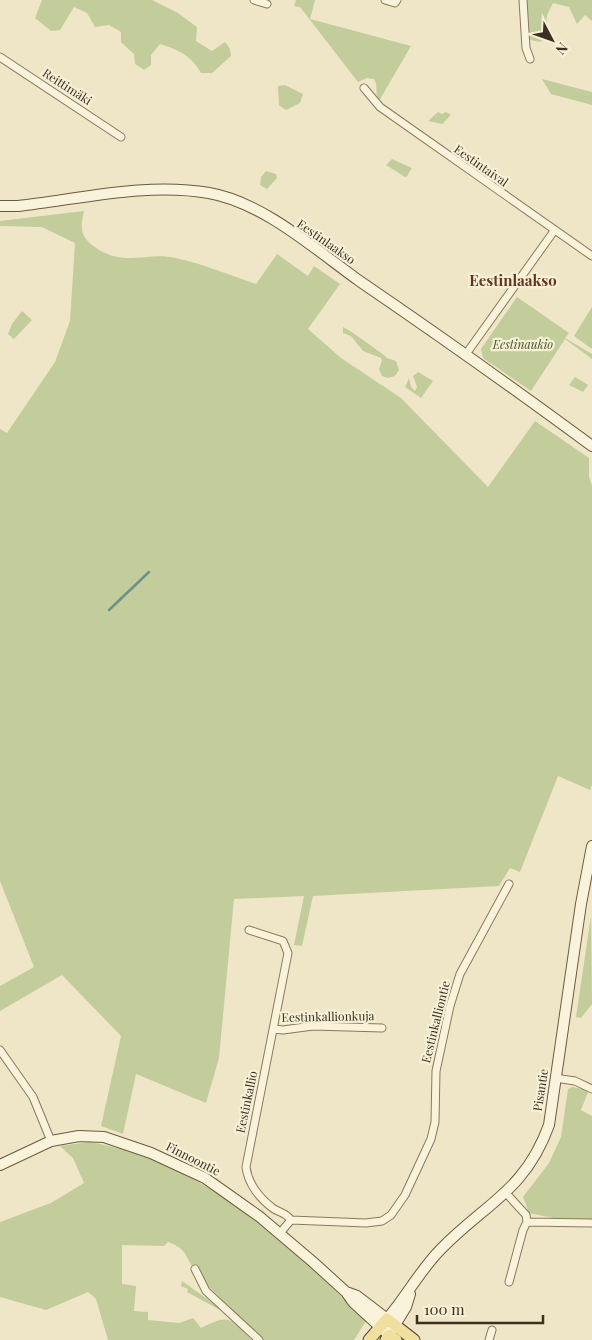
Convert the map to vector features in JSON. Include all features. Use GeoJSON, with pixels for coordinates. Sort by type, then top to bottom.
{"type":"FeatureCollection","features":[{"type":"Feature","properties":{"kind":"main road"},"geometry":{"type":"LineString","coordinates":[[369,1340],[389,1331]]}},
{"type":"Feature","properties":{"kind":"main road","name":"Finnoontie"},"geometry":{"type":"LineString","coordinates":[[389,1331],[414,1340]]}},
{"type":"Feature","properties":{"kind":"street"},"geometry":{"type":"LineString","coordinates":[[254,0],[267,4]]}},
{"type":"Feature","properties":{"kind":"street"},"geometry":{"type":"LineString","coordinates":[[385,0],[395,2],[397,0]]}},
{"type":"Feature","properties":{"kind":"street"},"geometry":{"type":"LineString","coordinates":[[523,0],[526,48],[530,59]]}},
{"type":"Feature","properties":{"kind":"street","name":"Reittimäki"},"geometry":{"type":"LineString","coordinates":[[0,57],[121,137]]}},
{"type":"Feature","properties":{"kind":"street","name":"Eestintaival"},"geometry":{"type":"LineString","coordinates":[[364,88],[380,107],[592,256]]}},
{"type":"Feature","properties":{"kind":"street","name":"Eestinlaakso"},"geometry":{"type":"LineString","coordinates":[[0,206],[161,189],[211,193],[242,202],[281,225],[466,354],[592,446]]}},
{"type":"Feature","properties":{"kind":"street"},"geometry":{"type":"LineString","coordinates":[[466,354],[554,231]]}},
{"type":"Feature","properties":{"kind":"street","name":"Pisantie"},"geometry":{"type":"LineString","coordinates":[[389,1331],[428,1262],[506,1193],[521,1177],[538,1152],[548,1125],[580,904],[592,846]]}},
{"type":"Feature","properties":{"kind":"street","name":"Eestinkalliontie"},"geometry":{"type":"LineString","coordinates":[[290,1220],[366,1223],[382,1221],[391,1215],[405,1195],[431,1139],[435,1122],[436,1071],[450,1006],[460,974],[509,884]]}},
{"type":"Feature","properties":{"kind":"street","name":"Eestinkallio"},"geometry":{"type":"LineString","coordinates":[[248,930],[283,940],[288,953],[246,1167],[250,1184],[274,1209],[286,1215],[290,1220]]}},
{"type":"Feature","properties":{"kind":"street","name":"Eestinkallionkuja"},"geometry":{"type":"LineString","coordinates":[[274,1029],[283,1030],[321,1026],[382,1028]]}},
{"type":"Feature","properties":{"kind":"street"},"geometry":{"type":"LineString","coordinates":[[0,1050],[33,1096],[51,1141]]}},
{"type":"Feature","properties":{"kind":"street"},"geometry":{"type":"LineString","coordinates":[[555,1078],[575,1081],[592,1089]]}},
{"type":"Feature","properties":{"kind":"street","name":"Finnoontie"},"geometry":{"type":"LineString","coordinates":[[0,1165],[51,1141],[79,1136],[104,1137],[150,1153],[205,1178],[234,1198],[280,1233],[346,1292],[358,1296],[389,1331]]}},
{"type":"Feature","properties":{"kind":"street"},"geometry":{"type":"LineString","coordinates":[[506,1193],[526,1215],[527,1222],[523,1230],[509,1282]]}},
{"type":"Feature","properties":{"kind":"street"},"geometry":{"type":"LineString","coordinates":[[280,1233],[290,1220]]}},
{"type":"Feature","properties":{"kind":"street"},"geometry":{"type":"LineString","coordinates":[[527,1222],[592,1223]]}},
{"type":"Feature","properties":{"kind":"street"},"geometry":{"type":"LineString","coordinates":[[195,1269],[206,1291],[259,1340]]}},
{"type":"Feature","properties":{"kind":"street"},"geometry":{"type":"LineString","coordinates":[[489,1340],[492,1330]]}},
{"type":"Feature","properties":{"kind":"green space"},"geometry":{"type":"Polygon","coordinates":[[[42,0],[152,0],[178,13],[197,27],[196,41],[212,51],[225,42],[230,49],[231,56],[212,73],[201,73],[184,54],[160,44],[151,55],[151,65],[144,70],[135,64],[134,54],[121,42],[121,32],[109,25],[95,27],[87,13],[74,7],[60,30],[51,31],[35,18],[42,0]]]}},
{"type":"Feature","properties":{"kind":"green space"},"geometry":{"type":"Polygon","coordinates":[[[296,0],[315,0],[310,19],[411,46],[379,101],[374,79],[367,78],[358,82],[300,7],[294,6],[296,0]]]}},
{"type":"Feature","properties":{"kind":"green space"},"geometry":{"type":"Polygon","coordinates":[[[526,0],[592,0],[592,21],[585,15],[577,24],[569,7],[553,3],[547,15],[545,39],[540,42],[530,40],[526,0]]]}},
{"type":"Feature","properties":{"kind":"green space"},"geometry":{"type":"Polygon","coordinates":[[[542,79],[592,92],[592,105],[551,94],[542,79]]]}},
{"type":"Feature","properties":{"kind":"green space"},"geometry":{"type":"Polygon","coordinates":[[[285,85],[303,94],[300,103],[286,110],[279,105],[278,86],[285,85]]]}},
{"type":"Feature","properties":{"kind":"green space"},"geometry":{"type":"Polygon","coordinates":[[[438,112],[442,114],[446,112],[451,115],[442,124],[428,121],[438,112]]]}},
{"type":"Feature","properties":{"kind":"green space"},"geometry":{"type":"Polygon","coordinates":[[[392,159],[412,168],[407,176],[405,177],[386,165],[392,159]]]}},
{"type":"Feature","properties":{"kind":"green space"},"geometry":{"type":"Polygon","coordinates":[[[266,171],[276,174],[277,178],[267,189],[260,185],[261,177],[266,171]]]}},
{"type":"Feature","properties":{"kind":"green space"},"geometry":{"type":"Polygon","coordinates":[[[84,211],[82,232],[86,239],[95,247],[115,257],[165,256],[176,258],[206,266],[256,284],[277,254],[308,276],[314,266],[340,284],[308,329],[341,358],[401,398],[488,487],[535,421],[589,458],[589,477],[592,486],[592,785],[590,790],[558,776],[520,872],[510,868],[499,886],[313,896],[302,946],[294,945],[304,896],[234,899],[219,1058],[206,1103],[136,1074],[123,1134],[101,1126],[121,1036],[62,975],[0,1011],[0,986],[34,967],[0,881],[0,429],[7,433],[55,362],[70,321],[75,243],[42,227],[0,226],[0,221],[84,211]]]}},
{"type":"Feature","properties":{"kind":"green space","name":"Eestinaukio"},"geometry":{"type":"Polygon","coordinates":[[[517,297],[569,333],[565,338],[592,354],[592,359],[565,339],[531,391],[483,358],[481,349],[517,297]]]}},
{"type":"Feature","properties":{"kind":"green space"},"geometry":{"type":"Polygon","coordinates":[[[592,307],[592,349],[574,336],[592,307]]]}},
{"type":"Feature","properties":{"kind":"green space"},"geometry":{"type":"Polygon","coordinates":[[[22,311],[32,320],[14,339],[8,334],[12,324],[22,311]]]}},
{"type":"Feature","properties":{"kind":"green space"},"geometry":{"type":"Polygon","coordinates":[[[343,327],[387,358],[396,361],[399,370],[395,376],[388,378],[382,376],[379,369],[382,361],[381,358],[363,351],[351,336],[343,333],[343,327]]]}},
{"type":"Feature","properties":{"kind":"green space"},"geometry":{"type":"Polygon","coordinates":[[[418,372],[433,381],[421,398],[405,387],[409,378],[411,387],[415,391],[417,387],[413,376],[418,372]]]}},
{"type":"Feature","properties":{"kind":"green space"},"geometry":{"type":"Polygon","coordinates":[[[575,377],[588,385],[583,392],[569,385],[575,377]]]}},
{"type":"Feature","properties":{"kind":"green space"},"geometry":{"type":"Polygon","coordinates":[[[591,916],[592,1004],[581,1018],[576,1017],[591,916]]]}},
{"type":"Feature","properties":{"kind":"green space"},"geometry":{"type":"Polygon","coordinates":[[[572,1087],[588,1092],[581,1110],[592,1116],[592,1219],[553,1218],[529,1213],[523,1197],[549,1163],[561,1137],[568,1089],[572,1087]]]}},
{"type":"Feature","properties":{"kind":"green space"},"geometry":{"type":"Polygon","coordinates":[[[89,1142],[130,1152],[169,1167],[206,1186],[241,1209],[306,1263],[366,1321],[354,1340],[263,1340],[206,1284],[199,1268],[191,1265],[182,1250],[168,1242],[164,1246],[122,1245],[122,1284],[136,1286],[134,1311],[148,1312],[148,1320],[179,1323],[193,1318],[201,1328],[218,1320],[229,1320],[252,1340],[108,1340],[96,1299],[88,1292],[46,1310],[0,1297],[0,1222],[51,1203],[84,1183],[73,1158],[60,1146],[89,1142]]]}},
{"type":"Feature","properties":{"kind":"green space"},"geometry":{"type":"Polygon","coordinates":[[[182,1281],[220,1308],[220,1310],[187,1292],[188,1289],[181,1286],[182,1281]]]}},
{"type":"Feature","properties":{"kind":"waterway"},"geometry":{"type":"LineString","coordinates":[[109,610],[149,572]]}},
{"type":"Feature","properties":{"kind":"district","name":"Eestinlaakso"},"geometry":{"type":"Point","coordinates":[513,281]}}]}
